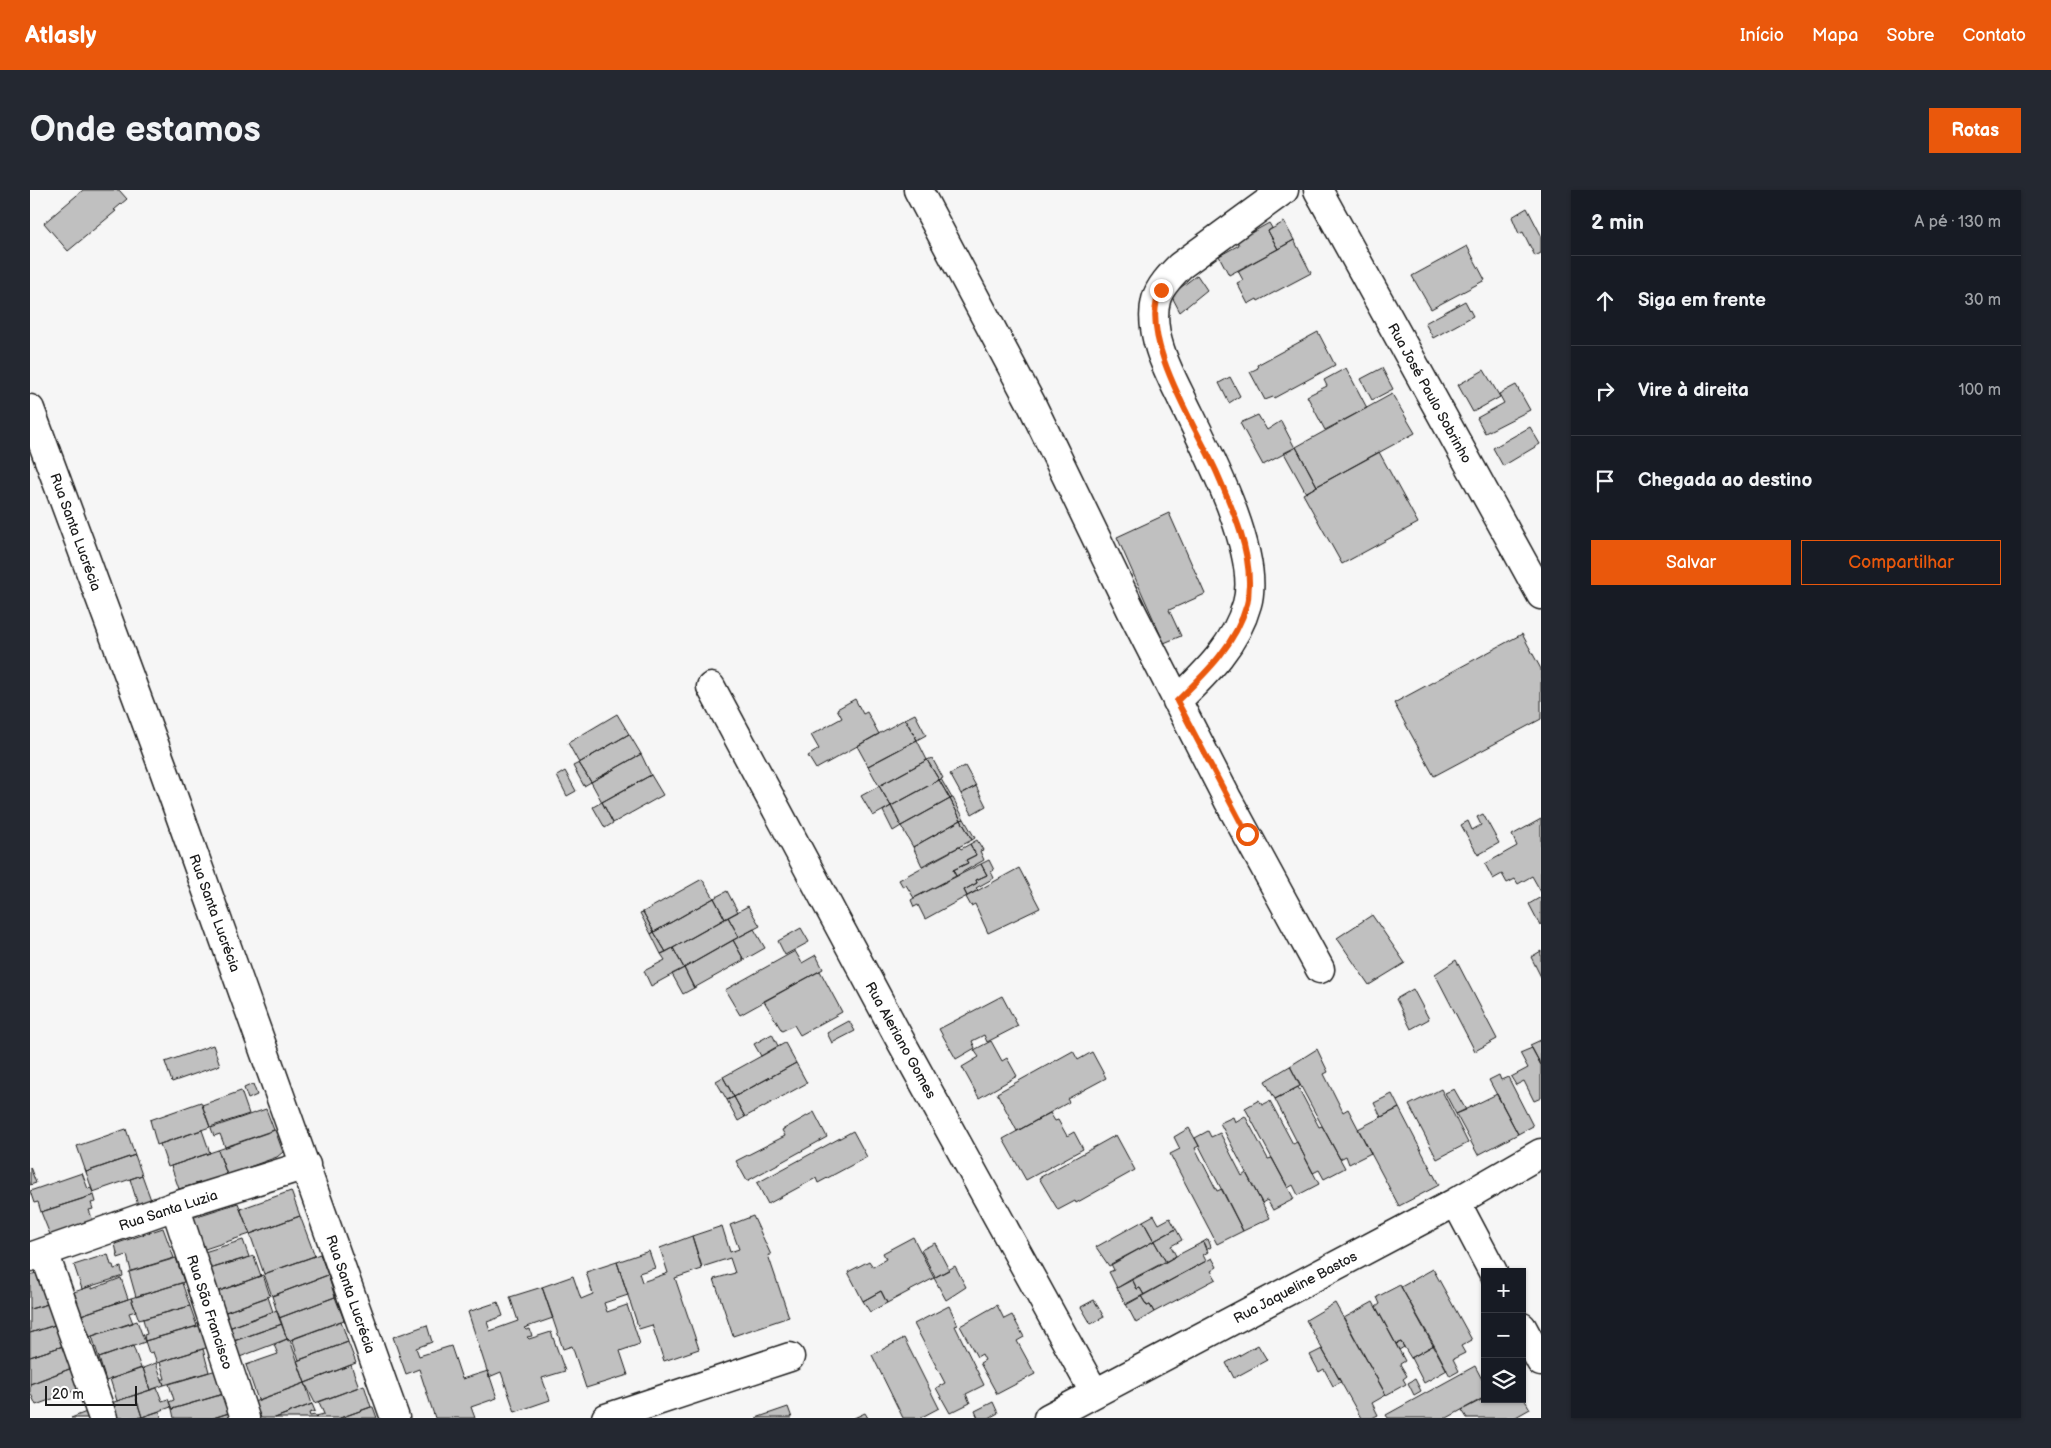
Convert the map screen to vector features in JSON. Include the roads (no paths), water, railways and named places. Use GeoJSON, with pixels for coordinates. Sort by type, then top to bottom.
{"type":"FeatureCollection","features":[{"type":"Feature","properties":{"kind":"street"},"geometry":{"type":"LineString","coordinates":[[918,190],[1031,403],[1133,614],[1228,800],[1320,969]]}},
{"type":"Feature","properties":{"kind":"street"},"geometry":{"type":"LineString","coordinates":[[1177,701],[1209,670],[1236,635],[1248,602],[1249,572],[1243,540],[1217,474],[1162,357],[1155,329],[1156,299],[1166,281],[1180,266],[1284,190]]}},
{"type":"Feature","properties":{"kind":"street","name":"Rua José Paulo Sobrinho"},"geometry":{"type":"LineString","coordinates":[[1318,190],[1541,595]]}},
{"type":"Feature","properties":{"kind":"street","name":"Rua Santa Lucrécia"},"geometry":{"type":"LineString","coordinates":[[30,409],[162,765],[395,1418]]}},
{"type":"Feature","properties":{"kind":"street","name":"Rua Aleriano Gomes"},"geometry":{"type":"LineString","coordinates":[[711,687],[898,1036],[1094,1392]]}},
{"type":"Feature","properties":{"kind":"street","name":"Rua Jaqueline Bastos"},"geometry":{"type":"LineString","coordinates":[[1048,1418],[1456,1202],[1541,1153]]}},
{"type":"Feature","properties":{"kind":"street","name":"Rua Santa Luzia"},"geometry":{"type":"LineString","coordinates":[[37,1255],[175,1206],[306,1165]]}},
{"type":"Feature","properties":{"kind":"street"},"geometry":{"type":"LineString","coordinates":[[1456,1202],[1491,1268]]}},
{"type":"Feature","properties":{"kind":"street","name":"Rua São Francisco"},"geometry":{"type":"LineString","coordinates":[[175,1206],[245,1418]]}},
{"type":"Feature","properties":{"kind":"street"},"geometry":{"type":"LineString","coordinates":[[37,1255],[103,1418]]}},
{"type":"Feature","properties":{"kind":"street"},"geometry":{"type":"LineString","coordinates":[[1526,1334],[1541,1362]]}},
{"type":"Feature","properties":{"kind":"street"},"geometry":{"type":"LineString","coordinates":[[618,1416],[790,1358]]}}]}
